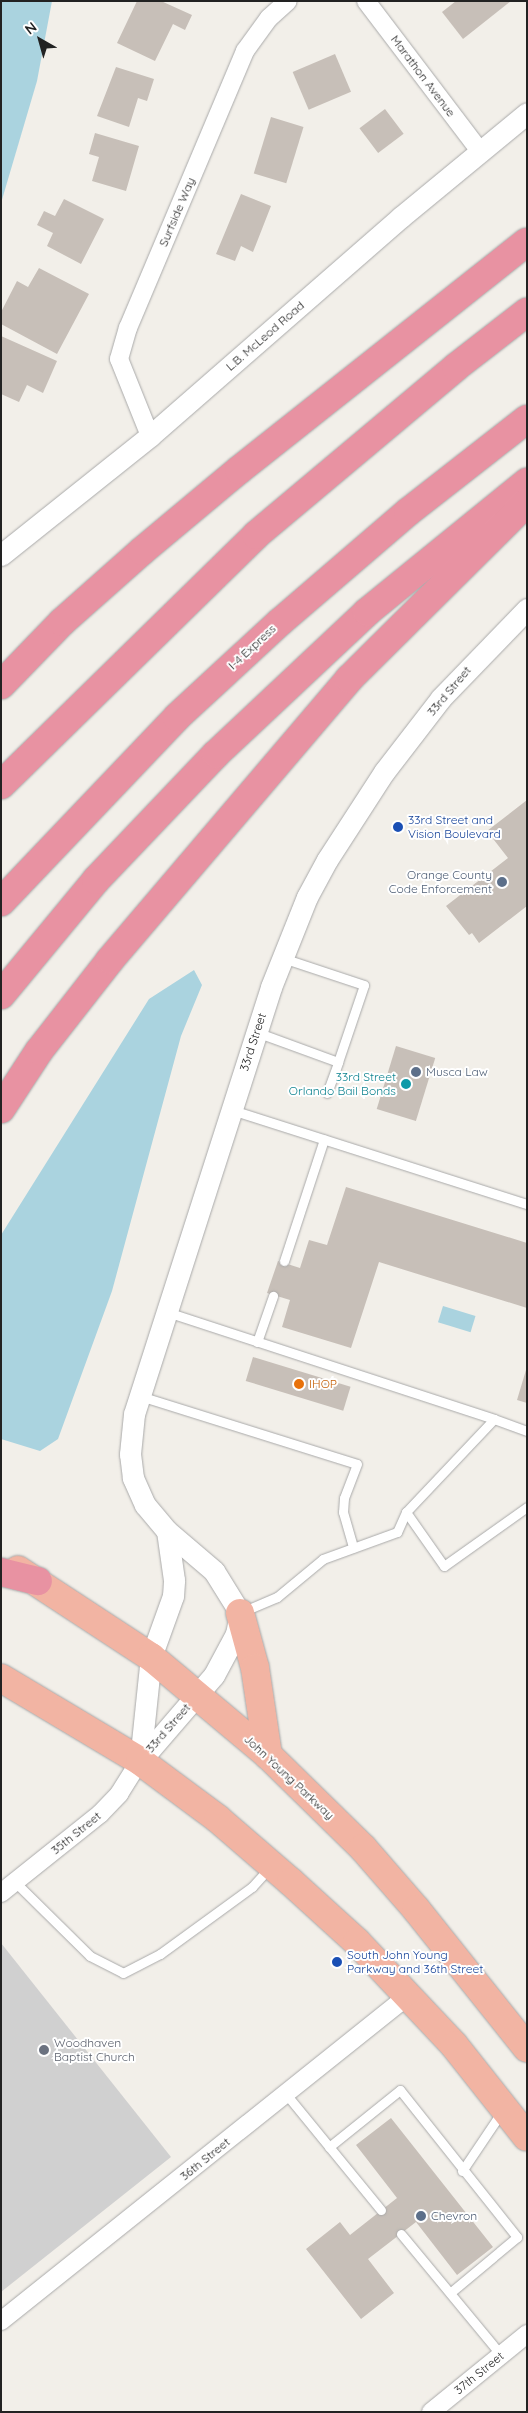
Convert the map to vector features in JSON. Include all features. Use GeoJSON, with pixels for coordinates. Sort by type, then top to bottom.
{"type":"FeatureCollection","features":[{"type":"Feature","properties":{"kind":"highway"},"geometry":{"type":"LineString","coordinates":[[1,685],[62,622],[239,470],[527,242]]}},
{"type":"Feature","properties":{"kind":"highway"},"geometry":{"type":"LineString","coordinates":[[1,786],[256,535],[456,367],[527,312]]}},
{"type":"Feature","properties":{"kind":"highway","name":"I-4 Express"},"geometry":{"type":"LineString","coordinates":[[1,902],[177,717],[250,649],[408,512],[527,418]]}},
{"type":"Feature","properties":{"kind":"highway"},"geometry":{"type":"LineString","coordinates":[[1,996],[96,880],[216,754],[367,612],[527,482]]}},
{"type":"Feature","properties":{"kind":"highway"},"geometry":{"type":"LineString","coordinates":[[1,1109],[39,1051],[110,960],[349,679],[527,502]]}},
{"type":"Feature","properties":{"kind":"highway"},"geometry":{"type":"LineString","coordinates":[[1,662],[62,622]]}},
{"type":"Feature","properties":{"kind":"highway","name":"John Young Parkway"},"geometry":{"type":"LineString","coordinates":[[1,1561],[38,1582],[151,1657],[268,1755],[363,1848],[416,1909],[527,2048]]}},
{"type":"Feature","properties":{"kind":"highway"},"geometry":{"type":"LineString","coordinates":[[1,1572],[38,1582]]}},
{"type":"Feature","properties":{"kind":"highway"},"geometry":{"type":"LineString","coordinates":[[240,1613],[255,1668],[268,1755]]}},
{"type":"Feature","properties":{"kind":"highway"},"geometry":{"type":"LineString","coordinates":[[1,1678],[140,1761],[272,1865],[356,1942],[409,1995],[454,2045],[527,2137]]}},
{"type":"Feature","properties":{"kind":"street","name":"Surfside Way"},"geometry":{"type":"LineString","coordinates":[[150,436],[118,359],[128,328],[245,51],[269,18],[288,1]]}},
{"type":"Feature","properties":{"kind":"street","name":"Marathon Avenue"},"geometry":{"type":"LineString","coordinates":[[366,1],[480,151]]}},
{"type":"Feature","properties":{"kind":"street","name":"L.B. McLeod Road"},"geometry":{"type":"LineString","coordinates":[[1,555],[150,436],[480,151],[527,113]]}},
{"type":"Feature","properties":{"kind":"street","name":"33rd Street"},"geometry":{"type":"LineString","coordinates":[[140,1761],[222,1663],[236,1634],[240,1613],[214,1571],[167,1531],[145,1504],[133,1478],[130,1454],[134,1414],[256,1032],[282,957],[307,897],[327,860],[384,772],[442,698],[527,609]]}},
{"type":"Feature","properties":{"kind":"street","name":"33rd Street"},"geometry":{"type":"LineString","coordinates":[[140,1761],[151,1657],[173,1596],[174,1580],[167,1531]]}},
{"type":"Feature","properties":{"kind":"street","name":"35th Street"},"geometry":{"type":"LineString","coordinates":[[1,1893],[100,1814],[119,1794],[140,1761]]}},
{"type":"Feature","properties":{"kind":"street","name":"36th Street"},"geometry":{"type":"LineString","coordinates":[[1,2321],[409,1995]]}},
{"type":"Feature","properties":{"kind":"street","name":"37th Street"},"geometry":{"type":"LineString","coordinates":[[431,2412],[527,2334]]}},
{"type":"Feature","properties":{"kind":"lane"},"geometry":{"type":"LineString","coordinates":[[282,957],[364,985],[328,1093]]}},
{"type":"Feature","properties":{"kind":"lane"},"geometry":{"type":"LineString","coordinates":[[256,1032],[338,1062]]}},
{"type":"Feature","properties":{"kind":"lane"},"geometry":{"type":"LineString","coordinates":[[231,1110],[527,1204]]}},
{"type":"Feature","properties":{"kind":"lane"},"geometry":{"type":"LineString","coordinates":[[284,1261],[324,1139]]}},
{"type":"Feature","properties":{"kind":"lane"},"geometry":{"type":"LineString","coordinates":[[257,1342],[273,1296]]}},
{"type":"Feature","properties":{"kind":"lane"},"geometry":{"type":"LineString","coordinates":[[167,1312],[527,1431]]}},
{"type":"Feature","properties":{"kind":"lane"},"geometry":{"type":"LineString","coordinates":[[140,1396],[357,1464],[344,1498],[344,1512],[353,1548]]}},
{"type":"Feature","properties":{"kind":"lane"},"geometry":{"type":"LineString","coordinates":[[240,1613],[277,1596],[323,1559],[397,1532],[406,1512],[494,1419]]}},
{"type":"Feature","properties":{"kind":"lane"},"geometry":{"type":"LineString","coordinates":[[406,1512],[444,1566],[527,1507]]}},
{"type":"Feature","properties":{"kind":"lane"},"geometry":{"type":"LineString","coordinates":[[15,1882],[90,1956],[123,1973],[160,1954],[252,1887],[272,1865]]}},
{"type":"Feature","properties":{"kind":"lane"},"geometry":{"type":"LineString","coordinates":[[329,2147],[400,2090],[462,2171],[517,2237],[450,2292]]}},
{"type":"Feature","properties":{"kind":"lane"},"geometry":{"type":"LineString","coordinates":[[286,2094],[381,2210]]}},
{"type":"Feature","properties":{"kind":"lane"},"geometry":{"type":"LineString","coordinates":[[462,2171],[504,2108]]}},
{"type":"Feature","properties":{"kind":"lane"},"geometry":{"type":"LineString","coordinates":[[401,2234],[501,2355]]}},
{"type":"Feature","properties":{"kind":"shaded area","name":"Woodhaven Baptist Church"},"geometry":{"type":"Polygon","coordinates":[[[1,1943],[171,2157],[1,2292],[1,1943]]]}},
{"type":"Feature","properties":{"kind":"water"},"geometry":{"type":"Polygon","coordinates":[[[1,1],[52,1],[37,81],[1,203],[1,1]]]}},
{"type":"Feature","properties":{"kind":"water"},"geometry":{"type":"Polygon","coordinates":[[[194,970],[202,985],[181,1036],[112,1291],[58,1439],[40,1451],[1,1439],[1,1235],[149,999],[194,970]]]}},
{"type":"Feature","properties":{"kind":"water"},"geometry":{"type":"Polygon","coordinates":[[[443,1306],[476,1316],[471,1332],[438,1322],[443,1306]]]}},
{"type":"Feature","properties":{"kind":"building"},"geometry":{"type":"Polygon","coordinates":[[[137,1],[161,1],[192,15],[185,30],[173,24],[155,61],[117,43],[137,1]]]}},
{"type":"Feature","properties":{"kind":"building"},"geometry":{"type":"Polygon","coordinates":[[[456,1],[511,1],[463,39],[442,12],[456,1]]]}},
{"type":"Feature","properties":{"kind":"building"},"geometry":{"type":"Polygon","coordinates":[[[335,54],[351,92],[309,110],[293,72],[335,54]]]}},
{"type":"Feature","properties":{"kind":"building"},"geometry":{"type":"Polygon","coordinates":[[[116,67],[154,79],[147,101],[138,98],[129,127],[97,116],[116,67]]]}},
{"type":"Feature","properties":{"kind":"building"},"geometry":{"type":"Polygon","coordinates":[[[385,109],[404,134],[378,153],[359,128],[385,109]]]}},
{"type":"Feature","properties":{"kind":"building"},"geometry":{"type":"Polygon","coordinates":[[[271,117],[304,127],[286,183],[254,173],[271,117]]]}},
{"type":"Feature","properties":{"kind":"building"},"geometry":{"type":"Polygon","coordinates":[[[95,133],[139,146],[126,191],[92,181],[99,157],[89,154],[95,133]]]}},
{"type":"Feature","properties":{"kind":"building"},"geometry":{"type":"Polygon","coordinates":[[[241,194],[271,206],[253,252],[241,246],[235,261],[216,254],[241,194]]]}},
{"type":"Feature","properties":{"kind":"building"},"geometry":{"type":"Polygon","coordinates":[[[64,199],[104,219],[81,264],[47,246],[53,233],[37,225],[44,211],[55,216],[64,199]]]}},
{"type":"Feature","properties":{"kind":"building"},"geometry":{"type":"Polygon","coordinates":[[[39,268],[89,294],[57,354],[1,324],[1,312],[17,281],[28,287],[39,268]]]}},
{"type":"Feature","properties":{"kind":"building"},"geometry":{"type":"Polygon","coordinates":[[[1,336],[57,361],[43,393],[27,385],[19,402],[1,394],[1,336]]]}},
{"type":"Feature","properties":{"kind":"building","name":"Orange County Code Enforcement"},"geometry":{"type":"Polygon","coordinates":[[[527,800],[527,906],[479,943],[472,933],[469,935],[446,906],[508,858],[487,831],[527,800]]]}},
{"type":"Feature","properties":{"kind":"building","name":"33rd Street Orlando Bail Bonds"},"geometry":{"type":"Polygon","coordinates":[[[396,1046],[435,1058],[416,1121],[377,1109],[396,1046]]]}},
{"type":"Feature","properties":{"kind":"building"},"geometry":{"type":"Polygon","coordinates":[[[346,1187],[527,1243],[527,1308],[379,1262],[351,1348],[282,1327],[290,1300],[267,1293],[278,1261],[300,1268],[309,1240],[327,1245],[346,1187]]]}},
{"type":"Feature","properties":{"kind":"building","name":"IHOP"},"geometry":{"type":"Polygon","coordinates":[[[253,1357],[351,1387],[343,1411],[246,1381],[253,1357]]]}},
{"type":"Feature","properties":{"kind":"building"},"geometry":{"type":"Polygon","coordinates":[[[527,1370],[527,1403],[517,1400],[527,1370]]]}},
{"type":"Feature","properties":{"kind":"building","name":"Chevron"},"geometry":{"type":"Polygon","coordinates":[[[391,2118],[493,2247],[457,2275],[416,2222],[368,2259],[394,2293],[361,2319],[306,2249],[340,2222],[350,2235],[397,2198],[356,2145],[391,2118]]]}},
{"type":"Feature","properties":{"kind":"place","name":"33rd Street and Vision Boulevard"},"geometry":{"type":"Point","coordinates":[398,827]}},
{"type":"Feature","properties":{"kind":"place","name":"Orange County Code Enforcement"},"geometry":{"type":"Point","coordinates":[502,882]}},
{"type":"Feature","properties":{"kind":"place","name":"Musca Law"},"geometry":{"type":"Point","coordinates":[416,1072]}},
{"type":"Feature","properties":{"kind":"place","name":"33rd Street Orlando Bail Bonds"},"geometry":{"type":"Point","coordinates":[406,1084]}},
{"type":"Feature","properties":{"kind":"place","name":"IHOP"},"geometry":{"type":"Point","coordinates":[299,1384]}},
{"type":"Feature","properties":{"kind":"place","name":"South John Young Parkway and 36th Street"},"geometry":{"type":"Point","coordinates":[337,1962]}},
{"type":"Feature","properties":{"kind":"place","name":"Woodhaven Baptist Church"},"geometry":{"type":"Point","coordinates":[44,2050]}},
{"type":"Feature","properties":{"kind":"place","name":"Chevron"},"geometry":{"type":"Point","coordinates":[421,2216]}}]}
